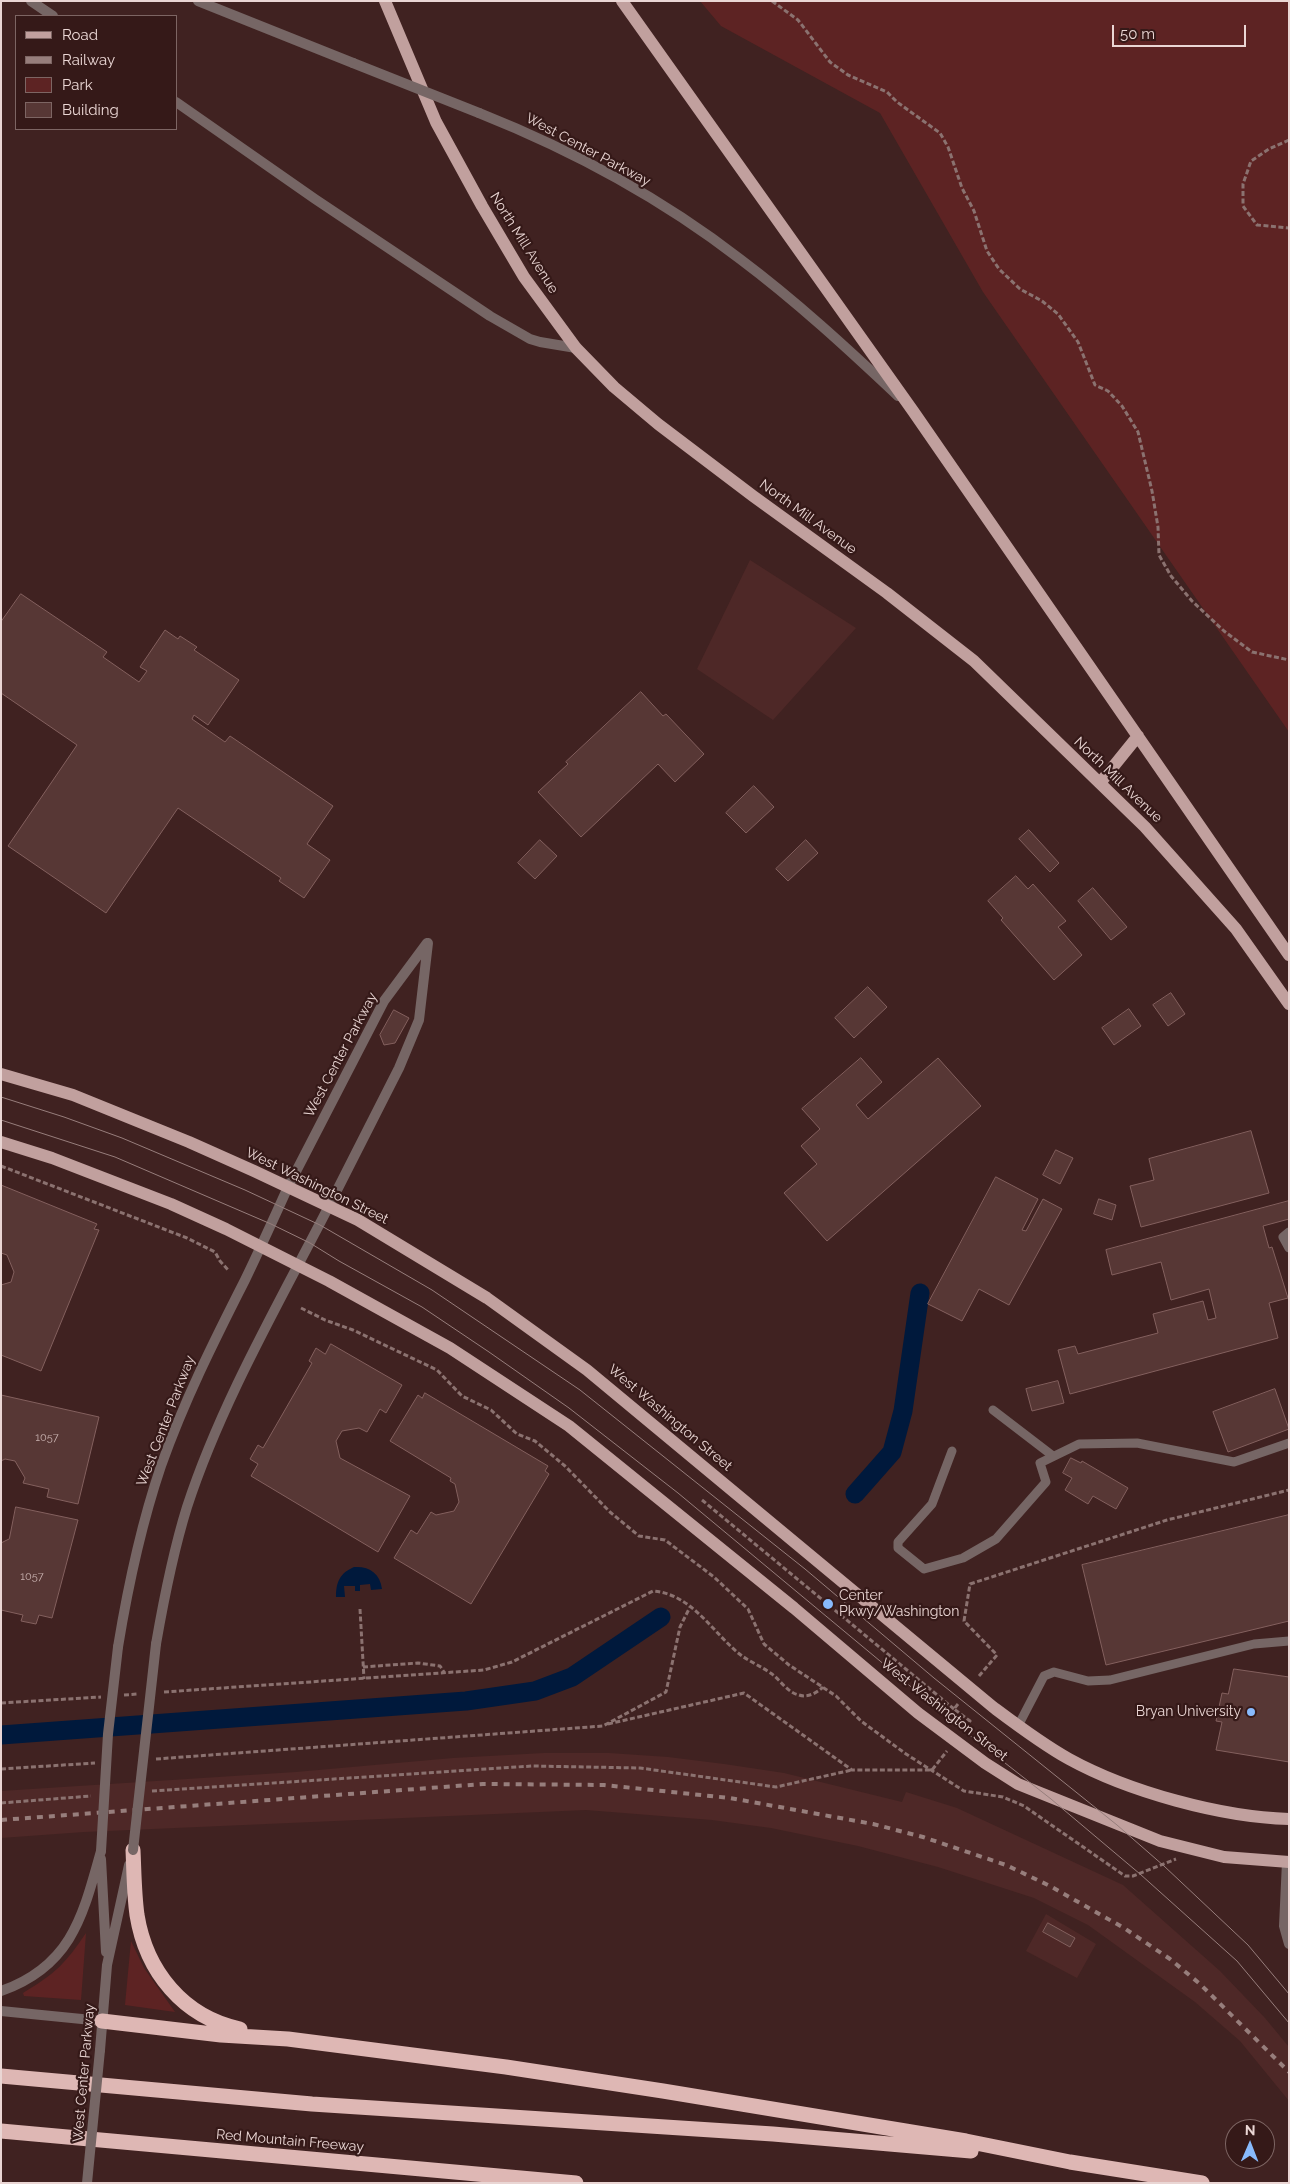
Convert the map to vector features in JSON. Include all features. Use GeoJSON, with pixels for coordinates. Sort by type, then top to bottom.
{"type":"FeatureCollection","features":[{"type":"Feature","properties":{"kind":"highway"},"geometry":{"type":"LineString","coordinates":[[133,1850],[135,1899],[141,1931],[152,1962],[171,1990],[198,2014],[223,2025],[288,2039]]}},
{"type":"Feature","properties":{"kind":"highway"},"geometry":{"type":"LineString","coordinates":[[102,2021],[221,2035],[288,2039],[663,2090],[966,2141],[1070,2162],[1202,2183]]}},
{"type":"Feature","properties":{"kind":"highway"},"geometry":{"type":"LineString","coordinates":[[1,2076],[321,2104],[878,2142],[1070,2162]]}},
{"type":"Feature","properties":{"kind":"highway","name":"Red Mountain Freeway"},"geometry":{"type":"LineString","coordinates":[[1,2131],[576,2183]]}},
{"type":"Feature","properties":{"kind":"main road","name":"North Mill Avenue"},"geometry":{"type":"LineString","coordinates":[[385,1],[436,122],[482,206],[524,277],[576,348],[614,386],[658,424],[887,593],[974,661],[1145,827],[1236,929],[1289,1004]]}},
{"type":"Feature","properties":{"kind":"main road"},"geometry":{"type":"LineString","coordinates":[[622,1],[913,410],[1289,955]]}},
{"type":"Feature","properties":{"kind":"main road"},"geometry":{"type":"LineString","coordinates":[[1100,783],[1138,736]]}},
{"type":"Feature","properties":{"kind":"main road","name":"West Washington Street"},"geometry":{"type":"LineString","coordinates":[[1,1074],[73,1095],[189,1142],[288,1187],[358,1220],[487,1298],[587,1370],[1018,1726],[1069,1759],[1136,1787],[1188,1803],[1246,1815],[1289,1819]]}},
{"type":"Feature","properties":{"kind":"main road","name":"West Washington Street"},"geometry":{"type":"LineString","coordinates":[[1,1142],[52,1158],[171,1204],[299,1265],[450,1348],[569,1426],[794,1608],[918,1713],[984,1763],[1018,1784],[1160,1841],[1224,1857],[1288,1862]]}},
{"type":"Feature","properties":{"kind":"street"},"geometry":{"type":"LineString","coordinates":[[31,1],[52,15]]}},
{"type":"Feature","properties":{"kind":"street","name":"West Center Parkway"},"geometry":{"type":"LineString","coordinates":[[198,1],[533,135],[592,164],[638,190],[704,233],[788,297],[847,348],[913,410]]}},
{"type":"Feature","properties":{"kind":"street"},"geometry":{"type":"LineString","coordinates":[[178,103],[323,205],[490,316],[530,339],[576,348]]}},
{"type":"Feature","properties":{"kind":"street","name":"West Center Parkway"},"geometry":{"type":"LineString","coordinates":[[87,2183],[107,1965],[133,1850],[156,1644],[172,1564],[187,1507],[230,1403],[399,1068],[420,1020],[428,943],[384,1001],[288,1187],[200,1369],[161,1467],[131,1576],[118,1647],[108,1734],[101,1851],[107,1965]]}},
{"type":"Feature","properties":{"kind":"street"},"geometry":{"type":"LineString","coordinates":[[1,1991],[34,1975],[57,1956],[66,1944],[81,1918],[101,1851]]}},
{"type":"Feature","properties":{"kind":"street"},"geometry":{"type":"LineString","coordinates":[[1288,1862],[1284,1926],[1289,1944]]}},
{"type":"Feature","properties":{"kind":"street"},"geometry":{"type":"LineString","coordinates":[[1,2012],[102,2021]]}},
{"type":"Feature","properties":{"kind":"lane"},"geometry":{"type":"LineString","coordinates":[[1289,1232],[1283,1237],[1289,1248]]}},
{"type":"Feature","properties":{"kind":"lane"},"geometry":{"type":"LineString","coordinates":[[993,1410],[1053,1456]]}},
{"type":"Feature","properties":{"kind":"lane"},"geometry":{"type":"LineString","coordinates":[[952,1450],[932,1504],[898,1542],[898,1548],[924,1570],[963,1558],[996,1539],[1046,1482],[1040,1462],[1079,1444],[1137,1443],[1234,1462],[1289,1443]]}},
{"type":"Feature","properties":{"kind":"lane"},"geometry":{"type":"LineString","coordinates":[[1018,1726],[1044,1676],[1054,1672],[1088,1681],[1110,1680],[1254,1644],[1289,1641]]}},
{"type":"Feature","properties":{"kind":"path"},"geometry":{"type":"LineString","coordinates":[[772,1],[798,20],[830,62],[848,75],[887,92],[897,102],[940,132],[948,147],[962,188],[974,211],[987,251],[999,269],[1020,289],[1042,300],[1058,314],[1078,342],[1095,385],[1108,391],[1122,406],[1138,432],[1152,491],[1158,527],[1159,555],[1171,576],[1192,601],[1224,631],[1252,652],[1289,660]]}},
{"type":"Feature","properties":{"kind":"path"},"geometry":{"type":"LineString","coordinates":[[1289,140],[1269,149],[1251,161],[1242,184],[1243,206],[1257,225],[1289,228]]}},
{"type":"Feature","properties":{"kind":"path"},"geometry":{"type":"LineString","coordinates":[[1,1166],[188,1238],[215,1252],[220,1262],[229,1271]]}},
{"type":"Feature","properties":{"kind":"path"},"geometry":{"type":"LineString","coordinates":[[301,1308],[325,1320],[353,1330],[437,1370],[462,1396],[490,1410],[517,1434],[535,1441],[565,1466],[610,1512],[639,1536],[665,1540],[736,1596],[748,1609],[764,1644],[790,1665],[836,1696],[861,1721],[964,1791],[1003,1797],[1024,1806],[1125,1876],[1133,1876],[1170,1863]]}},
{"type":"Feature","properties":{"kind":"path"},"geometry":{"type":"LineString","coordinates":[[979,1676],[997,1655],[964,1621],[970,1584],[1166,1520],[1289,1490]]}},
{"type":"Feature","properties":{"kind":"path"},"geometry":{"type":"LineString","coordinates":[[702,1500],[970,1721],[968,1725]]}},
{"type":"Feature","properties":{"kind":"path"},"geometry":{"type":"LineString","coordinates":[[160,1692],[484,1670],[512,1662],[577,1630],[647,1592],[658,1591],[690,1607],[706,1619],[741,1655],[772,1674],[792,1692],[808,1696],[823,1687]]}},
{"type":"Feature","properties":{"kind":"path"},"geometry":{"type":"LineString","coordinates":[[603,1726],[666,1692],[680,1627],[690,1607]]}},
{"type":"Feature","properties":{"kind":"path"},"geometry":{"type":"LineString","coordinates":[[360,1609],[364,1679]]}},
{"type":"Feature","properties":{"kind":"path"},"geometry":{"type":"LineString","coordinates":[[363,1668],[418,1663],[440,1666],[444,1672]]}},
{"type":"Feature","properties":{"kind":"path"},"geometry":{"type":"LineString","coordinates":[[150,1759],[603,1726],[744,1693],[852,1770]]}},
{"type":"Feature","properties":{"kind":"path"},"geometry":{"type":"LineString","coordinates":[[120,1695],[140,1694]]}},
{"type":"Feature","properties":{"kind":"path"},"geometry":{"type":"LineString","coordinates":[[1,1704],[110,1696]]}},
{"type":"Feature","properties":{"kind":"path"},"geometry":{"type":"LineString","coordinates":[[954,1709],[958,1704]]}},
{"type":"Feature","properties":{"kind":"path"},"geometry":{"type":"LineString","coordinates":[[932,1770],[948,1750]]}},
{"type":"Feature","properties":{"kind":"path"},"geometry":{"type":"LineString","coordinates":[[1,1769],[101,1763]]}},
{"type":"Feature","properties":{"kind":"path"},"geometry":{"type":"LineString","coordinates":[[146,1792],[532,1766],[640,1768],[776,1787],[852,1770],[932,1770]]}},
{"type":"Feature","properties":{"kind":"path"},"geometry":{"type":"LineString","coordinates":[[1,1802],[98,1795]]}},
{"type":"Feature","properties":{"kind":"shaded area"},"geometry":{"type":"Polygon","coordinates":[[[750,560],[856,628],[773,720],[697,669],[750,560]]]}},
{"type":"Feature","properties":{"kind":"shaded area"},"geometry":{"type":"Polygon","coordinates":[[[544,1753],[609,1753],[668,1757],[724,1764],[784,1773],[902,1802],[906,1792],[957,1808],[1123,1885],[1220,1971],[1265,2018],[1289,2047],[1289,2101],[1240,2041],[1195,2002],[1088,1925],[1034,1898],[938,1867],[858,1846],[771,1828],[712,1820],[586,1810],[84,1832],[1,1838],[1,1791],[296,1772],[453,1758],[544,1753]]]}},
{"type":"Feature","properties":{"kind":"shaded area"},"geometry":{"type":"Polygon","coordinates":[[[1046,1914],[1096,1944],[1077,1978],[1026,1951],[1046,1914]]]}},
{"type":"Feature","properties":{"kind":"green space"},"geometry":{"type":"Polygon","coordinates":[[[700,1],[1289,1],[1289,732],[983,292],[880,113],[721,26],[700,1]]]}},
{"type":"Feature","properties":{"kind":"green space"},"geometry":{"type":"Polygon","coordinates":[[[86,1933],[81,2000],[24,1996],[23,1993],[44,1980],[59,1967],[86,1933]]]}},
{"type":"Feature","properties":{"kind":"green space"},"geometry":{"type":"Polygon","coordinates":[[[131,1941],[144,1968],[175,2012],[125,2005],[131,1941]]]}},
{"type":"Feature","properties":{"kind":"water"},"geometry":{"type":"Polygon","coordinates":[[[354,1567],[369,1569],[373,1572],[379,1579],[382,1589],[371,1590],[370,1584],[360,1585],[360,1591],[355,1591],[355,1586],[344,1586],[345,1597],[336,1597],[337,1587],[342,1575],[354,1567]]]}},
{"type":"Feature","properties":{"kind":"building"},"geometry":{"type":"Polygon","coordinates":[[[21,594],[107,652],[103,657],[139,682],[147,671],[140,667],[165,630],[178,639],[180,636],[197,647],[194,650],[239,680],[208,725],[194,715],[192,719],[225,742],[230,736],[333,806],[307,844],[330,860],[304,898],[279,881],[281,878],[178,808],[106,913],[8,846],[77,745],[1,693],[1,622],[21,594]]]}},
{"type":"Feature","properties":{"kind":"building"},"geometry":{"type":"Polygon","coordinates":[[[641,692],[663,716],[666,714],[704,754],[675,782],[658,764],[581,837],[538,792],[568,764],[566,762],[641,692]]]}},
{"type":"Feature","properties":{"kind":"building"},"geometry":{"type":"Polygon","coordinates":[[[754,786],[774,807],[746,833],[726,813],[754,786]]]}},
{"type":"Feature","properties":{"kind":"building"},"geometry":{"type":"Polygon","coordinates":[[[1029,830],[1059,863],[1050,872],[1019,839],[1029,830]]]}},
{"type":"Feature","properties":{"kind":"building"},"geometry":{"type":"Polygon","coordinates":[[[540,840],[557,856],[535,879],[518,863],[540,840]]]}},
{"type":"Feature","properties":{"kind":"building"},"geometry":{"type":"Polygon","coordinates":[[[806,840],[818,853],[788,881],[776,869],[806,840]]]}},
{"type":"Feature","properties":{"kind":"building"},"geometry":{"type":"Polygon","coordinates":[[[1016,876],[1028,889],[1033,884],[1066,921],[1058,927],[1082,955],[1054,980],[1001,920],[1003,918],[988,901],[1016,876]]]}},
{"type":"Feature","properties":{"kind":"building"},"geometry":{"type":"Polygon","coordinates":[[[1093,888],[1127,927],[1111,940],[1078,901],[1093,888]]]}},
{"type":"Feature","properties":{"kind":"building"},"geometry":{"type":"Polygon","coordinates":[[[868,987],[887,1007],[854,1038],[835,1018],[868,987]]]}},
{"type":"Feature","properties":{"kind":"building"},"geometry":{"type":"Polygon","coordinates":[[[1171,993],[1185,1014],[1168,1026],[1153,1005],[1171,993]]]}},
{"type":"Feature","properties":{"kind":"building"},"geometry":{"type":"Polygon","coordinates":[[[1129,1009],[1141,1026],[1114,1045],[1102,1028],[1129,1009]]]}},
{"type":"Feature","properties":{"kind":"building"},"geometry":{"type":"Polygon","coordinates":[[[394,1010],[409,1018],[395,1043],[384,1045],[380,1035],[394,1010]]]}},
{"type":"Feature","properties":{"kind":"building"},"geometry":{"type":"Polygon","coordinates":[[[861,1058],[882,1082],[856,1105],[868,1119],[938,1058],[981,1106],[827,1241],[784,1193],[817,1164],[801,1146],[820,1129],[802,1109],[861,1058]]]}},
{"type":"Feature","properties":{"kind":"building"},"geometry":{"type":"Polygon","coordinates":[[[1251,1131],[1269,1193],[1141,1227],[1130,1186],[1154,1180],[1149,1159],[1251,1131]]]}},
{"type":"Feature","properties":{"kind":"building"},"geometry":{"type":"Polygon","coordinates":[[[1056,1150],[1073,1158],[1060,1184],[1043,1175],[1056,1150]]]}},
{"type":"Feature","properties":{"kind":"building"},"geometry":{"type":"Polygon","coordinates":[[[996,1177],[1038,1199],[1022,1230],[1026,1231],[1043,1199],[1062,1209],[1009,1305],[979,1289],[962,1321],[928,1304],[996,1177]]]}},
{"type":"Feature","properties":{"kind":"building"},"geometry":{"type":"Polygon","coordinates":[[[1,1185],[97,1224],[94,1229],[99,1230],[41,1371],[1,1355],[1,1285],[11,1282],[14,1272],[7,1255],[1,1253],[1,1185]]]}},
{"type":"Feature","properties":{"kind":"building"},"geometry":{"type":"Polygon","coordinates":[[[1099,1199],[1116,1205],[1112,1220],[1094,1214],[1099,1199]]]}},
{"type":"Feature","properties":{"kind":"building"},"geometry":{"type":"Polygon","coordinates":[[[1289,1201],[1289,1219],[1263,1226],[1269,1248],[1272,1247],[1288,1298],[1269,1303],[1278,1338],[1070,1394],[1058,1350],[1075,1346],[1078,1354],[1158,1333],[1153,1314],[1203,1301],[1208,1320],[1216,1318],[1209,1289],[1171,1300],[1161,1262],[1112,1275],[1106,1250],[1289,1201]]]}},
{"type":"Feature","properties":{"kind":"building"},"geometry":{"type":"Polygon","coordinates":[[[331,1344],[402,1385],[386,1413],[380,1409],[367,1432],[359,1428],[342,1431],[336,1441],[340,1458],[410,1496],[378,1552],[251,1476],[258,1464],[250,1459],[258,1445],[263,1448],[312,1363],[309,1361],[316,1348],[325,1354],[331,1344]]]}},
{"type":"Feature","properties":{"kind":"building"},"geometry":{"type":"Polygon","coordinates":[[[1058,1381],[1064,1403],[1032,1411],[1026,1389],[1058,1381]]]}},
{"type":"Feature","properties":{"kind":"building"},"geometry":{"type":"Polygon","coordinates":[[[1275,1389],[1289,1429],[1228,1452],[1213,1412],[1275,1389]]]}},
{"type":"Feature","properties":{"kind":"building"},"geometry":{"type":"Polygon","coordinates":[[[425,1393],[548,1466],[545,1471],[549,1474],[471,1604],[394,1558],[411,1530],[417,1534],[431,1512],[436,1515],[454,1511],[459,1502],[455,1484],[450,1481],[451,1478],[390,1441],[418,1395],[422,1398],[425,1393]]]}},
{"type":"Feature","properties":{"kind":"building"},"geometry":{"type":"Polygon","coordinates":[[[1,1395],[99,1417],[78,1504],[47,1497],[49,1489],[23,1483],[25,1478],[15,1461],[5,1459],[1,1461],[1,1395]]]}},
{"type":"Feature","properties":{"kind":"building"},"geometry":{"type":"Polygon","coordinates":[[[1071,1458],[1081,1463],[1082,1461],[1128,1488],[1116,1509],[1093,1496],[1088,1504],[1065,1490],[1072,1478],[1063,1473],[1071,1458]]]}},
{"type":"Feature","properties":{"kind":"building"},"geometry":{"type":"Polygon","coordinates":[[[16,1507],[78,1520],[52,1618],[39,1615],[36,1624],[21,1621],[23,1615],[1,1610],[1,1543],[9,1539],[16,1507]]]}},
{"type":"Feature","properties":{"kind":"building"},"geometry":{"type":"Polygon","coordinates":[[[1289,1515],[1289,1621],[1106,1665],[1082,1565],[1289,1515]]]}},
{"type":"Feature","properties":{"kind":"building"},"geometry":{"type":"Polygon","coordinates":[[[1234,1669],[1289,1677],[1289,1762],[1216,1750],[1222,1722],[1216,1721],[1222,1693],[1228,1694],[1234,1669]]]}},
{"type":"Feature","properties":{"kind":"building"},"geometry":{"type":"Polygon","coordinates":[[[1048,1923],[1075,1938],[1070,1947],[1043,1932],[1048,1923]]]}},
{"type":"Feature","properties":{"kind":"waterway"},"geometry":{"type":"LineString","coordinates":[[855,1494],[892,1452],[903,1411],[920,1293]]}},
{"type":"Feature","properties":{"kind":"waterway"},"geometry":{"type":"LineString","coordinates":[[1,1735],[466,1701],[535,1691],[572,1677],[661,1617]]}},
{"type":"Feature","properties":{"kind":"tram line"},"geometry":{"type":"LineString","coordinates":[[1,1097],[122,1138],[245,1190],[320,1225],[432,1290],[580,1390],[805,1569],[934,1678],[1117,1825],[1164,1866],[1248,1945],[1289,1994]]}},
{"type":"Feature","properties":{"kind":"tram line"},"geometry":{"type":"LineString","coordinates":[[1,1120],[115,1157],[271,1224],[310,1243],[422,1307],[569,1408],[678,1493],[963,1730],[1051,1799],[1140,1874],[1237,1961],[1289,2023]]}},
{"type":"Feature","properties":{"kind":"railway"},"geometry":{"type":"LineString","coordinates":[[1,1820],[483,1784],[604,1785],[730,1798],[873,1824],[923,1837],[1006,1865],[1050,1886],[1124,1928],[1170,1959],[1200,1984],[1289,2072]]}},
{"type":"Feature","properties":{"kind":"place","name":"Center Pkwy/Washington"},"geometry":{"type":"Point","coordinates":[828,1604]}},
{"type":"Feature","properties":{"kind":"place","name":"Bryan University"},"geometry":{"type":"Point","coordinates":[1251,1712]}}]}
